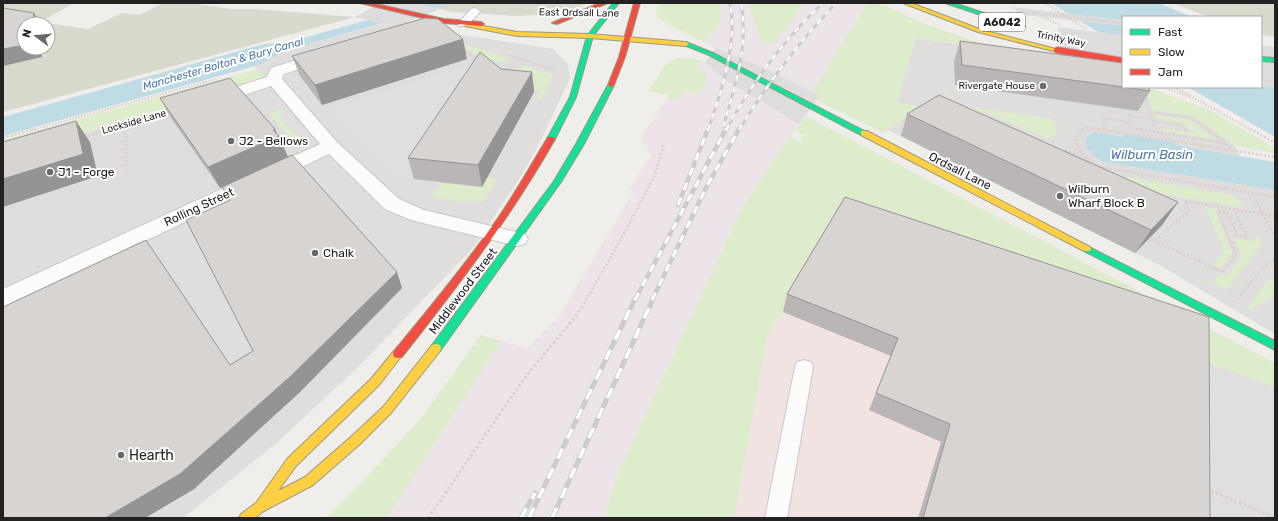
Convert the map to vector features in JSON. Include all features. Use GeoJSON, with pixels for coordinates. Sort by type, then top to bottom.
{"type":"FeatureCollection","features":[{"type":"Feature","properties":{"kind":"main road","name":"East Ordsall Lane"},"geometry":{"type":"LineString","coordinates":[[363,3],[376,5],[416,23],[513,24]]}},
{"type":"Feature","properties":{"kind":"main road","name":"East Ordsall Lane"},"geometry":{"type":"LineString","coordinates":[[605,3],[551,23],[600,23],[622,26],[643,26]]}},
{"type":"Feature","properties":{"kind":"main road"},"geometry":{"type":"LineString","coordinates":[[590,36],[616,3]]}},
{"type":"Feature","properties":{"kind":"main road","name":"Middlewood Street"},"geometry":{"type":"LineString","coordinates":[[245,518],[258,508],[309,481],[356,440],[387,410],[411,381],[557,182],[580,144],[613,82],[628,39],[622,26],[637,3]]}},
{"type":"Feature","properties":{"kind":"main road","name":"Trinity Way"},"geometry":{"type":"LineString","coordinates":[[906,3],[953,22],[984,32],[1057,50],[1122,61]]}},
{"type":"Feature","properties":{"kind":"main road","name":"Trinity Way"},"geometry":{"type":"LineString","coordinates":[[948,3],[982,16],[1029,29]]}},
{"type":"Feature","properties":{"kind":"main road","name":"East Ordsall Lane"},"geometry":{"type":"LineString","coordinates":[[465,24],[489,30],[517,34],[590,36],[628,39]]}},
{"type":"Feature","properties":{"kind":"main road"},"geometry":{"type":"LineString","coordinates":[[604,46],[609,37],[622,26]]}},
{"type":"Feature","properties":{"kind":"main road"},"geometry":{"type":"LineString","coordinates":[[517,34],[551,44]]}},
{"type":"Feature","properties":{"kind":"main road"},"geometry":{"type":"LineString","coordinates":[[671,34],[686,44]]}},
{"type":"Feature","properties":{"kind":"main road","name":"Middlewood Street"},"geometry":{"type":"LineString","coordinates":[[258,508],[292,462],[380,376],[492,233],[540,160],[573,97],[578,74],[590,36]]}},
{"type":"Feature","properties":{"kind":"main road","name":"Ordsall Lane"},"geometry":{"type":"LineString","coordinates":[[628,39],[686,44],[711,54],[1275,346]]}},
{"type":"Feature","properties":{"kind":"main road"},"geometry":{"type":"LineString","coordinates":[[623,55],[635,48],[659,41]]}},
{"type":"Feature","properties":{"kind":"main road"},"geometry":{"type":"LineString","coordinates":[[574,57],[578,74]]}},
{"type":"Feature","properties":{"kind":"main road"},"geometry":{"type":"LineString","coordinates":[[1262,59],[1275,60]]}},
{"type":"Feature","properties":{"kind":"main road"},"geometry":{"type":"LineString","coordinates":[[573,97],[580,92],[588,80]]}},
{"type":"Feature","properties":{"kind":"street"},"geometry":{"type":"LineString","coordinates":[[274,80],[277,71],[337,52]]}},
{"type":"Feature","properties":{"kind":"street"},"geometry":{"type":"LineString","coordinates":[[235,93],[274,80]]}},
{"type":"Feature","properties":{"kind":"street"},"geometry":{"type":"LineString","coordinates":[[274,80],[331,146],[392,204],[418,215],[516,239]]}},
{"type":"Feature","properties":{"kind":"street","name":"Rolling Street"},"geometry":{"type":"LineString","coordinates":[[3,299],[331,146]]}},
{"type":"Feature","properties":{"kind":"lane"},"geometry":{"type":"LineString","coordinates":[[465,24],[475,11]]}},
{"type":"Feature","properties":{"kind":"lane"},"geometry":{"type":"LineString","coordinates":[[776,518],[804,367]]}},
{"type":"Feature","properties":{"kind":"path"},"geometry":{"type":"LineString","coordinates":[[1045,3],[1056,9]]}},
{"type":"Feature","properties":{"kind":"path"},"geometry":{"type":"LineString","coordinates":[[1017,11],[1122,23]]}},
{"type":"Feature","properties":{"kind":"path"},"geometry":{"type":"LineString","coordinates":[[459,46],[483,64]]}},
{"type":"Feature","properties":{"kind":"path"},"geometry":{"type":"LineString","coordinates":[[506,53],[558,72]]}},
{"type":"Feature","properties":{"kind":"path"},"geometry":{"type":"LineString","coordinates":[[495,73],[514,66]]}},
{"type":"Feature","properties":{"kind":"path"},"geometry":{"type":"LineString","coordinates":[[3,138],[218,78]]}},
{"type":"Feature","properties":{"kind":"path"},"geometry":{"type":"LineString","coordinates":[[1166,88],[1203,102]]}},
{"type":"Feature","properties":{"kind":"path"},"geometry":{"type":"LineString","coordinates":[[1176,88],[1275,143]]}},
{"type":"Feature","properties":{"kind":"path"},"geometry":{"type":"LineString","coordinates":[[1142,90],[1156,130]]}},
{"type":"Feature","properties":{"kind":"path","name":"Lockside Lane"},"geometry":{"type":"LineString","coordinates":[[77,139],[174,110]]}},
{"type":"Feature","properties":{"kind":"path"},"geometry":{"type":"LineString","coordinates":[[1150,112],[1192,118],[1225,143],[1230,149]]}},
{"type":"Feature","properties":{"kind":"path"},"geometry":{"type":"LineString","coordinates":[[1188,131],[1180,125],[1128,115],[1130,122],[1128,122],[1131,128],[1225,143]]}},
{"type":"Feature","properties":{"kind":"path"},"geometry":{"type":"LineString","coordinates":[[1105,130],[1102,118],[1128,122]]}},
{"type":"Feature","properties":{"kind":"path"},"geometry":{"type":"LineString","coordinates":[[121,126],[126,137],[126,173]]}},
{"type":"Feature","properties":{"kind":"path"},"geometry":{"type":"LineString","coordinates":[[1275,158],[1230,149],[1085,127],[1079,131],[1076,137],[1076,144],[1084,155],[1100,167],[1275,196]]}},
{"type":"Feature","properties":{"kind":"path"},"geometry":{"type":"LineString","coordinates":[[428,518],[526,376],[577,315],[656,176],[664,143]]}},
{"type":"Feature","properties":{"kind":"path"},"geometry":{"type":"LineString","coordinates":[[1064,151],[1084,155]]}},
{"type":"Feature","properties":{"kind":"path"},"geometry":{"type":"LineString","coordinates":[[1252,193],[1275,237]]}},
{"type":"Feature","properties":{"kind":"path"},"geometry":{"type":"LineString","coordinates":[[1156,241],[1168,228],[1189,211],[1185,201],[1275,216]]}},
{"type":"Feature","properties":{"kind":"path"},"geometry":{"type":"LineString","coordinates":[[1145,236],[1222,272],[1236,255],[1218,212],[1227,213],[1238,236],[1247,237],[1235,210]]}},
{"type":"Feature","properties":{"kind":"path"},"geometry":{"type":"LineString","coordinates":[[1224,319],[1261,270],[1275,258]]}},
{"type":"Feature","properties":{"kind":"path"},"geometry":{"type":"LineString","coordinates":[[1200,487],[1274,518]]}},
{"type":"Feature","properties":{"kind":"shaded area"},"geometry":{"type":"Polygon","coordinates":[[[7,3],[72,4],[51,16],[16,16],[16,56],[56,56],[56,24],[88,29],[122,13],[140,15],[162,3],[191,3],[230,9],[255,9],[355,17],[3,112],[3,5],[7,3]]]}},
{"type":"Feature","properties":{"kind":"shaded area"},"geometry":{"type":"Polygon","coordinates":[[[414,3],[587,3],[576,9],[563,13],[518,16],[452,12],[414,3]]]}},
{"type":"Feature","properties":{"kind":"shaded area"},"geometry":{"type":"Polygon","coordinates":[[[722,3],[868,3],[815,102],[742,208],[617,476],[604,518],[387,518],[501,341],[527,348],[559,317],[634,192],[629,190],[651,156],[641,137],[667,99],[679,100],[686,91],[700,94],[708,77],[697,68],[702,61],[705,63],[715,48],[705,43],[719,25],[722,3]]]}},
{"type":"Feature","properties":{"kind":"shaded area"},"geometry":{"type":"Polygon","coordinates":[[[1172,3],[1275,3],[1275,37],[1262,35],[1262,16],[1206,16],[1172,3]]]}},
{"type":"Feature","properties":{"kind":"shaded area"},"geometry":{"type":"Polygon","coordinates":[[[382,24],[395,27],[402,24],[553,49],[568,64],[570,78],[539,144],[521,176],[474,247],[358,367],[279,441],[183,518],[3,518],[3,157],[266,79],[255,66],[264,63],[284,51],[382,24]]]}},
{"type":"Feature","properties":{"kind":"shaded area","name":"Wilburn Basin"},"geometry":{"type":"Polygon","coordinates":[[[916,38],[1004,51],[1122,86],[1122,88],[1128,88],[1198,109],[1235,146],[1240,156],[1174,145],[1122,134],[1123,137],[1089,151],[1103,162],[1275,190],[1275,334],[1163,267],[888,130],[883,133],[868,124],[878,98],[897,102],[916,38]]]}},
{"type":"Feature","properties":{"kind":"shaded area"},"geometry":{"type":"Polygon","coordinates":[[[471,65],[487,77],[474,84],[412,178],[398,176],[378,154],[329,109],[471,65]]]}},
{"type":"Feature","properties":{"kind":"shaded area"},"geometry":{"type":"Polygon","coordinates":[[[285,111],[308,136],[296,136],[280,117],[285,111]]]}},
{"type":"Feature","properties":{"kind":"shaded area"},"geometry":{"type":"Polygon","coordinates":[[[840,200],[1275,363],[1275,518],[734,518],[768,334],[840,200]]]}},
{"type":"Feature","properties":{"kind":"shaded area"},"geometry":{"type":"Polygon","coordinates":[[[108,236],[123,237],[33,278],[29,272],[108,236]]]}},
{"type":"Feature","properties":{"kind":"shaded area"},"geometry":{"type":"Polygon","coordinates":[[[1206,362],[1275,387],[1275,518],[1205,518],[1206,362]]]}},
{"type":"Feature","properties":{"kind":"green space"},"geometry":{"type":"Polygon","coordinates":[[[661,3],[722,3],[719,25],[705,43],[662,21],[656,15],[657,8],[661,3]]]}},
{"type":"Feature","properties":{"kind":"green space"},"geometry":{"type":"Polygon","coordinates":[[[748,3],[806,3],[775,42],[764,46],[748,3]]]}},
{"type":"Feature","properties":{"kind":"green space"},"geometry":{"type":"Polygon","coordinates":[[[868,3],[889,7],[923,23],[1004,49],[1004,51],[916,38],[897,102],[923,107],[883,133],[816,100],[812,92],[868,3]]]}},
{"type":"Feature","properties":{"kind":"green space"},"geometry":{"type":"Polygon","coordinates":[[[459,43],[507,57],[508,61],[493,61],[487,59],[459,43]]]}},
{"type":"Feature","properties":{"kind":"green space"},"geometry":{"type":"Polygon","coordinates":[[[677,58],[691,58],[702,61],[697,68],[708,76],[700,94],[686,91],[679,100],[667,99],[669,95],[648,91],[666,64],[677,58]]]}},
{"type":"Feature","properties":{"kind":"green space"},"geometry":{"type":"Polygon","coordinates":[[[525,65],[553,75],[542,100],[536,99],[540,90],[518,88],[504,71],[519,70],[525,65]]]}},
{"type":"Feature","properties":{"kind":"green space"},"geometry":{"type":"Polygon","coordinates":[[[258,69],[266,79],[3,157],[3,140],[258,69]]]}},
{"type":"Feature","properties":{"kind":"green space"},"geometry":{"type":"Polygon","coordinates":[[[1150,88],[1210,110],[1275,148],[1275,153],[1235,146],[1193,116],[1152,110],[1145,89],[1150,88]]]}},
{"type":"Feature","properties":{"kind":"green space"},"geometry":{"type":"Polygon","coordinates":[[[944,94],[948,94],[949,104],[1054,119],[1057,134],[1048,139],[984,111],[975,117],[944,104],[942,99],[944,94]]]}},
{"type":"Feature","properties":{"kind":"green space"},"geometry":{"type":"Polygon","coordinates":[[[282,109],[285,111],[280,117],[296,136],[309,138],[294,143],[269,113],[282,109]]]}},
{"type":"Feature","properties":{"kind":"green space"},"geometry":{"type":"Polygon","coordinates":[[[1154,114],[1190,120],[1217,140],[1161,131],[1160,128],[1195,133],[1182,122],[1156,119],[1154,114]]]}},
{"type":"Feature","properties":{"kind":"green space"},"geometry":{"type":"Polygon","coordinates":[[[806,116],[1275,363],[1275,387],[1206,362],[783,312],[768,334],[734,518],[604,518],[617,476],[742,208],[790,136],[801,142],[802,135],[796,130],[806,116]]]}},
{"type":"Feature","properties":{"kind":"green space"},"geometry":{"type":"Polygon","coordinates":[[[1105,173],[1237,196],[1244,208],[1134,189],[1105,173]]]}},
{"type":"Feature","properties":{"kind":"green space"},"geometry":{"type":"Polygon","coordinates":[[[487,178],[497,179],[484,201],[463,202],[431,196],[442,183],[482,187],[487,178]]]}},
{"type":"Feature","properties":{"kind":"green space"},"geometry":{"type":"Polygon","coordinates":[[[1205,207],[1214,209],[1232,253],[1221,268],[1213,265],[1224,251],[1205,207]]]}},
{"type":"Feature","properties":{"kind":"green space"},"geometry":{"type":"Polygon","coordinates":[[[1258,235],[1262,244],[1226,290],[1213,283],[1221,274],[1226,277],[1242,256],[1234,238],[1253,241],[1258,235]]]}},
{"type":"Feature","properties":{"kind":"green space"},"geometry":{"type":"Polygon","coordinates":[[[1269,278],[1275,281],[1275,295],[1251,310],[1248,308],[1269,278]]]}},
{"type":"Feature","properties":{"kind":"green space"},"geometry":{"type":"Polygon","coordinates":[[[481,335],[501,341],[387,518],[326,518],[419,421],[481,335]]]}},
{"type":"Feature","properties":{"kind":"water","name":"Manchester Bolton & Bury Canal"},"geometry":{"type":"Polygon","coordinates":[[[429,3],[453,3],[284,51],[264,63],[255,66],[3,136],[3,117],[264,44],[285,43],[429,3]]]}},
{"type":"Feature","properties":{"kind":"water"},"geometry":{"type":"Polygon","coordinates":[[[1051,3],[1159,3],[1190,16],[1122,16],[1122,46],[1051,3]]]}},
{"type":"Feature","properties":{"kind":"water"},"geometry":{"type":"Polygon","coordinates":[[[1262,51],[1275,58],[1275,137],[1190,88],[1262,88],[1262,51]]]}},
{"type":"Feature","properties":{"kind":"water","name":"Wilburn Basin"},"geometry":{"type":"Polygon","coordinates":[[[1094,132],[1123,137],[1122,134],[1173,142],[1175,145],[1275,162],[1275,190],[1103,162],[1094,156],[1086,144],[1086,140],[1094,132]]]}},
{"type":"Feature","properties":{"kind":"pier"},"geometry":{"type":"Polygon","coordinates":[[[380,3],[414,3],[440,9],[395,27],[355,17],[380,3]]]}},
{"type":"Feature","properties":{"kind":"pier"},"geometry":{"type":"Polygon","coordinates":[[[1012,7],[1122,20],[1122,26],[1023,15],[1012,7]]]}},
{"type":"Feature","properties":{"kind":"pier"},"geometry":{"type":"Polygon","coordinates":[[[1058,27],[1122,35],[1122,75],[1057,50],[1058,27]]]}},
{"type":"Feature","properties":{"kind":"pier"},"geometry":{"type":"Polygon","coordinates":[[[1262,46],[1275,47],[1275,88],[1262,87],[1262,46]]]}},
{"type":"Feature","properties":{"kind":"pier"},"geometry":{"type":"Polygon","coordinates":[[[715,48],[764,68],[820,96],[799,124],[724,79],[705,63],[715,48]]]}},
{"type":"Feature","properties":{"kind":"building"},"geometry":{"type":"Polygon","coordinates":[[[3,8],[34,13],[34,16],[16,16],[16,47],[3,49],[3,8]]]}},
{"type":"Feature","properties":{"kind":"building"},"geometry":{"type":"Polygon","coordinates":[[[425,18],[438,19],[463,39],[315,85],[292,56],[425,18]]]}},
{"type":"Feature","properties":{"kind":"building"},"geometry":{"type":"Polygon","coordinates":[[[960,41],[1122,63],[1122,87],[962,65],[960,41]]]}},
{"type":"Feature","properties":{"kind":"building"},"geometry":{"type":"Polygon","coordinates":[[[480,52],[501,69],[532,72],[478,165],[408,158],[480,52]]]}},
{"type":"Feature","properties":{"kind":"building","name":"J2 - Bellows"},"geometry":{"type":"Polygon","coordinates":[[[230,78],[275,129],[273,130],[279,136],[208,167],[160,98],[230,78]]]}},
{"type":"Feature","properties":{"kind":"building"},"geometry":{"type":"Polygon","coordinates":[[[1130,88],[1148,88],[1150,91],[1130,88]]]}},
{"type":"Feature","properties":{"kind":"building"},"geometry":{"type":"Polygon","coordinates":[[[939,95],[1178,202],[1151,230],[907,114],[939,95]]]}},
{"type":"Feature","properties":{"kind":"building"},"geometry":{"type":"Polygon","coordinates":[[[76,121],[83,154],[3,179],[3,142],[76,121]]]}},
{"type":"Feature","properties":{"kind":"building"},"geometry":{"type":"Polygon","coordinates":[[[292,155],[397,272],[291,376],[180,474],[105,518],[3,518],[3,307],[146,240],[230,365],[253,351],[186,220],[230,200],[222,187],[292,155]]]}},
{"type":"Feature","properties":{"kind":"building"},"geometry":{"type":"Polygon","coordinates":[[[845,197],[1209,317],[1210,518],[923,518],[950,424],[876,393],[898,338],[787,294],[845,197]]]}},
{"type":"Feature","properties":{"kind":"railway"},"geometry":{"type":"LineString","coordinates":[[708,130],[723,84],[730,51],[732,34],[730,3]]}},
{"type":"Feature","properties":{"kind":"railway"},"geometry":{"type":"LineString","coordinates":[[723,127],[740,66],[743,34],[741,3]]}},
{"type":"Feature","properties":{"kind":"railway"},"geometry":{"type":"LineString","coordinates":[[726,130],[746,96],[769,63],[808,17],[823,3]]}},
{"type":"Feature","properties":{"kind":"railway"},"geometry":{"type":"LineString","coordinates":[[739,130],[784,64],[836,3]]}},
{"type":"Feature","properties":{"kind":"railway"},"geometry":{"type":"LineString","coordinates":[[678,205],[708,129]]}},
{"type":"Feature","properties":{"kind":"railway"},"geometry":{"type":"LineString","coordinates":[[635,300],[726,129]]}},
{"type":"Feature","properties":{"kind":"railway"},"geometry":{"type":"LineString","coordinates":[[652,300],[707,186],[739,129]]}},
{"type":"Feature","properties":{"kind":"railway"},"geometry":{"type":"LineString","coordinates":[[529,518],[635,299]]}},
{"type":"Feature","properties":{"kind":"railway"},"geometry":{"type":"LineString","coordinates":[[552,518],[653,299]]}},
{"type":"Feature","properties":{"kind":"railway"},"geometry":{"type":"LineString","coordinates":[[521,518],[535,493]]}},
{"type":"Feature","properties":{"kind":"traffic: fast"},"geometry":{"type":"LineString","coordinates":[[551,139],[573,97],[590,36],[616,3]]}},
{"type":"Feature","properties":{"kind":"traffic: fast"},"geometry":{"type":"LineString","coordinates":[[948,3],[1022,27]]}},
{"type":"Feature","properties":{"kind":"traffic: fast"},"geometry":{"type":"LineString","coordinates":[[686,44],[711,54],[864,133]]}},
{"type":"Feature","properties":{"kind":"traffic: fast"},"geometry":{"type":"LineString","coordinates":[[1262,59],[1275,60]]}},
{"type":"Feature","properties":{"kind":"traffic: fast"},"geometry":{"type":"LineString","coordinates":[[436,348],[557,182],[580,144],[611,85]]}},
{"type":"Feature","properties":{"kind":"traffic: fast"},"geometry":{"type":"LineString","coordinates":[[1087,249],[1275,346]]}},
{"type":"Feature","properties":{"kind":"traffic: slow"},"geometry":{"type":"LineString","coordinates":[[906,3],[980,31],[1057,50]]}},
{"type":"Feature","properties":{"kind":"traffic: slow"},"geometry":{"type":"LineString","coordinates":[[467,25],[517,34],[590,36],[686,44]]}},
{"type":"Feature","properties":{"kind":"traffic: slow"},"geometry":{"type":"LineString","coordinates":[[864,133],[1087,249]]}},
{"type":"Feature","properties":{"kind":"traffic: slow"},"geometry":{"type":"LineString","coordinates":[[245,518],[258,508],[309,481],[356,440],[387,410],[436,348]]}},
{"type":"Feature","properties":{"kind":"traffic: slow"},"geometry":{"type":"LineString","coordinates":[[262,503],[292,462],[375,382],[398,354]]}},
{"type":"Feature","properties":{"kind":"traffic: jam"},"geometry":{"type":"LineString","coordinates":[[363,3],[444,21],[481,24]]}},
{"type":"Feature","properties":{"kind":"traffic: jam"},"geometry":{"type":"LineString","coordinates":[[555,23],[605,3]]}},
{"type":"Feature","properties":{"kind":"traffic: jam"},"geometry":{"type":"LineString","coordinates":[[611,85],[622,57],[637,3]]}},
{"type":"Feature","properties":{"kind":"traffic: jam"},"geometry":{"type":"LineString","coordinates":[[1057,50],[1122,61]]}},
{"type":"Feature","properties":{"kind":"traffic: jam"},"geometry":{"type":"LineString","coordinates":[[398,354],[480,250],[518,195],[551,139]]}},
{"type":"Feature","properties":{"kind":"place","name":"Rivergate House"},"geometry":{"type":"Point","coordinates":[1043,86]}},
{"type":"Feature","properties":{"kind":"place","name":"J2 - Bellows"},"geometry":{"type":"Point","coordinates":[231,141]}},
{"type":"Feature","properties":{"kind":"place","name":"J1 - Forge"},"geometry":{"type":"Point","coordinates":[50,172]}},
{"type":"Feature","properties":{"kind":"place","name":"Wilburn Wharf Block B"},"geometry":{"type":"Point","coordinates":[1060,196]}},
{"type":"Feature","properties":{"kind":"place","name":"Chalk"},"geometry":{"type":"Point","coordinates":[315,253]}},
{"type":"Feature","properties":{"kind":"place","name":"Hearth"},"geometry":{"type":"Point","coordinates":[121,455]}}]}
